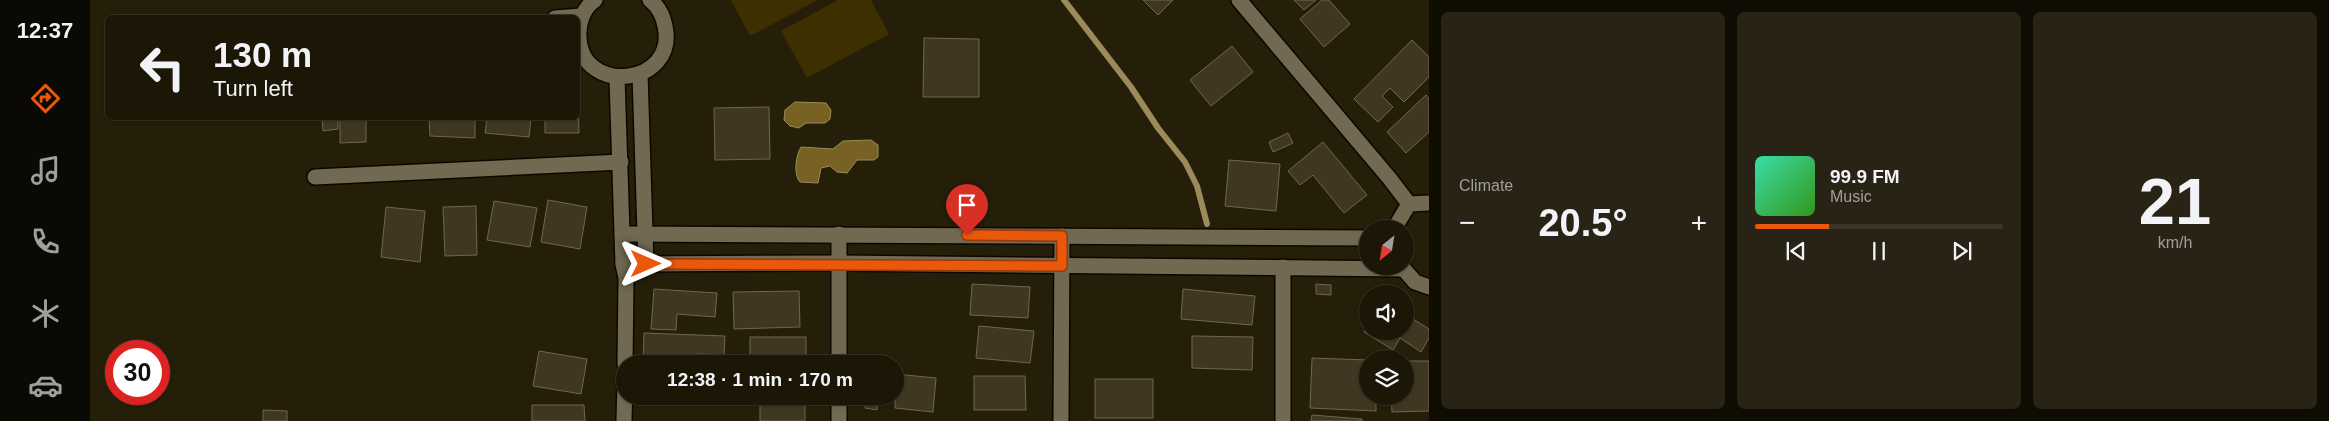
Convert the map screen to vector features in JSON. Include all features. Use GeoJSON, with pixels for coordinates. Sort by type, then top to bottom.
{"type":"FeatureCollection","features":[{"type":"Feature","properties":{"kind":"street"},"geometry":{"type":"LineString","coordinates":[[580,22],[582,16],[595,0]]}},
{"type":"Feature","properties":{"kind":"street"},"geometry":{"type":"LineString","coordinates":[[580,46],[592,66],[604,74],[617,78],[640,74],[654,65],[663,50],[667,34],[663,17],[650,0]]}},
{"type":"Feature","properties":{"kind":"street"},"geometry":{"type":"LineString","coordinates":[[1239,0],[1390,178],[1409,204]]}},
{"type":"Feature","properties":{"kind":"street"},"geometry":{"type":"LineString","coordinates":[[640,74],[646,264]]}},
{"type":"Feature","properties":{"kind":"street"},"geometry":{"type":"LineString","coordinates":[[617,78],[622,162],[625,355]]}},
{"type":"Feature","properties":{"kind":"street"},"geometry":{"type":"LineString","coordinates":[[315,177],[622,162]]}},
{"type":"Feature","properties":{"kind":"street"},"geometry":{"type":"LineString","coordinates":[[1409,204],[1429,203]]}},
{"type":"Feature","properties":{"kind":"street"},"geometry":{"type":"LineString","coordinates":[[1399,220],[1409,204]]}},
{"type":"Feature","properties":{"kind":"street"},"geometry":{"type":"LineString","coordinates":[[622,234],[1359,238]]}},
{"type":"Feature","properties":{"kind":"street"},"geometry":{"type":"LineString","coordinates":[[839,234],[839,355]]}},
{"type":"Feature","properties":{"kind":"street"},"geometry":{"type":"LineString","coordinates":[[1061,421],[1062,236]]}},
{"type":"Feature","properties":{"kind":"street"},"geometry":{"type":"LineString","coordinates":[[625,271],[646,264],[839,263],[1359,268]]}},
{"type":"Feature","properties":{"kind":"street"},"geometry":{"type":"LineString","coordinates":[[1283,267],[1283,421]]}},
{"type":"Feature","properties":{"kind":"street"},"geometry":{"type":"LineString","coordinates":[[1408,275],[1415,282],[1429,287]]}},
{"type":"Feature","properties":{"kind":"street"},"geometry":{"type":"LineString","coordinates":[[624,405],[624,421]]}},
{"type":"Feature","properties":{"kind":"street"},"geometry":{"type":"LineString","coordinates":[[839,405],[839,421]]}},
{"type":"Feature","properties":{"kind":"shaded area"},"geometry":{"type":"Polygon","coordinates":[[[731,0],[818,0],[750,36],[731,0]]]}},
{"type":"Feature","properties":{"kind":"shaded area"},"geometry":{"type":"Polygon","coordinates":[[[838,0],[871,0],[889,34],[807,78],[781,31],[838,0]]]}},
{"type":"Feature","properties":{"kind":"shaded area"},"geometry":{"type":"Polygon","coordinates":[[[795,102],[826,103],[831,110],[830,119],[825,123],[806,123],[799,128],[790,126],[784,120],[785,110],[795,102]]]}},
{"type":"Feature","properties":{"kind":"shaded area"},"geometry":{"type":"Polygon","coordinates":[[[871,140],[878,145],[878,157],[874,160],[857,160],[847,173],[837,172],[830,166],[821,168],[818,183],[800,182],[798,179],[796,164],[801,147],[833,149],[843,141],[871,140]]]}},
{"type":"Feature","properties":{"kind":"building"},"geometry":{"type":"Polygon","coordinates":[[[1143,0],[1173,0],[1158,15],[1143,0]]]}},
{"type":"Feature","properties":{"kind":"building"},"geometry":{"type":"Polygon","coordinates":[[[1294,0],[1316,0],[1304,10],[1294,0]]]}},
{"type":"Feature","properties":{"kind":"building"},"geometry":{"type":"Polygon","coordinates":[[[1322,0],[1329,0],[1350,24],[1324,47],[1300,19],[1322,0]]]}},
{"type":"Feature","properties":{"kind":"building"},"geometry":{"type":"Polygon","coordinates":[[[924,38],[979,39],[979,97],[923,97],[924,38]]]}},
{"type":"Feature","properties":{"kind":"building"},"geometry":{"type":"Polygon","coordinates":[[[1412,40],[1429,57],[1429,77],[1404,102],[1390,88],[1382,96],[1393,107],[1378,122],[1354,99],[1412,40]]]}},
{"type":"Feature","properties":{"kind":"building"},"geometry":{"type":"Polygon","coordinates":[[[1232,46],[1253,72],[1211,106],[1190,80],[1232,46]]]}},
{"type":"Feature","properties":{"kind":"building"},"geometry":{"type":"Polygon","coordinates":[[[1426,95],[1429,99],[1429,132],[1406,153],[1387,132],[1426,95]]]}},
{"type":"Feature","properties":{"kind":"building"},"geometry":{"type":"Polygon","coordinates":[[[769,107],[770,159],[715,160],[714,108],[769,107]]]}},
{"type":"Feature","properties":{"kind":"building"},"geometry":{"type":"Polygon","coordinates":[[[322,120],[338,120],[338,129],[323,131],[322,120]]]}},
{"type":"Feature","properties":{"kind":"building"},"geometry":{"type":"Polygon","coordinates":[[[340,120],[366,120],[366,142],[340,143],[340,120]]]}},
{"type":"Feature","properties":{"kind":"building"},"geometry":{"type":"Polygon","coordinates":[[[429,120],[475,120],[475,138],[430,136],[429,120]]]}},
{"type":"Feature","properties":{"kind":"building"},"geometry":{"type":"Polygon","coordinates":[[[487,120],[531,120],[529,137],[485,133],[487,120]]]}},
{"type":"Feature","properties":{"kind":"building"},"geometry":{"type":"Polygon","coordinates":[[[545,120],[579,120],[579,133],[545,133],[545,120]]]}},
{"type":"Feature","properties":{"kind":"building"},"geometry":{"type":"Polygon","coordinates":[[[1288,133],[1293,143],[1273,152],[1269,142],[1288,133]]]}},
{"type":"Feature","properties":{"kind":"building"},"geometry":{"type":"Polygon","coordinates":[[[1323,142],[1367,195],[1344,213],[1313,175],[1300,185],[1288,171],[1323,142]]]}},
{"type":"Feature","properties":{"kind":"building"},"geometry":{"type":"Polygon","coordinates":[[[1229,160],[1280,164],[1276,211],[1225,206],[1229,160]]]}},
{"type":"Feature","properties":{"kind":"building"},"geometry":{"type":"Polygon","coordinates":[[[548,200],[587,207],[580,249],[541,242],[548,200]]]}},
{"type":"Feature","properties":{"kind":"building"},"geometry":{"type":"Polygon","coordinates":[[[494,201],[537,208],[530,247],[487,240],[494,201]]]}},
{"type":"Feature","properties":{"kind":"building"},"geometry":{"type":"Polygon","coordinates":[[[476,206],[477,255],[445,256],[443,207],[476,206]]]}},
{"type":"Feature","properties":{"kind":"building"},"geometry":{"type":"Polygon","coordinates":[[[386,207],[425,211],[420,262],[381,257],[386,207]]]}},
{"type":"Feature","properties":{"kind":"building"},"geometry":{"type":"Polygon","coordinates":[[[972,284],[1030,287],[1028,318],[970,315],[972,284]]]}},
{"type":"Feature","properties":{"kind":"building"},"geometry":{"type":"Polygon","coordinates":[[[1316,284],[1331,285],[1331,295],[1316,294],[1316,284]]]}},
{"type":"Feature","properties":{"kind":"building"},"geometry":{"type":"Polygon","coordinates":[[[654,289],[717,293],[715,317],[677,314],[676,330],[651,329],[654,289]]]}},
{"type":"Feature","properties":{"kind":"building"},"geometry":{"type":"Polygon","coordinates":[[[1183,289],[1255,296],[1252,325],[1181,319],[1183,289]]]}},
{"type":"Feature","properties":{"kind":"building"},"geometry":{"type":"Polygon","coordinates":[[[799,291],[800,327],[734,329],[733,292],[799,291]]]}},
{"type":"Feature","properties":{"kind":"building"},"geometry":{"type":"Polygon","coordinates":[[[1414,320],[1429,329],[1429,338],[1421,352],[1403,340],[1414,340],[1414,320]]]}},
{"type":"Feature","properties":{"kind":"building"},"geometry":{"type":"Polygon","coordinates":[[[979,326],[1034,331],[1030,363],[976,358],[979,326]]]}},
{"type":"Feature","properties":{"kind":"building"},"geometry":{"type":"Polygon","coordinates":[[[644,333],[725,336],[724,355],[643,355],[644,333]]]}},
{"type":"Feature","properties":{"kind":"building"},"geometry":{"type":"Polygon","coordinates":[[[1192,336],[1253,337],[1252,370],[1192,368],[1192,336]]]}},
{"type":"Feature","properties":{"kind":"building"},"geometry":{"type":"Polygon","coordinates":[[[750,337],[806,337],[806,355],[750,355],[750,337]]]}},
{"type":"Feature","properties":{"kind":"building"},"geometry":{"type":"Polygon","coordinates":[[[1377,340],[1399,340],[1393,350],[1377,340]]]}},
{"type":"Feature","properties":{"kind":"building"},"geometry":{"type":"Polygon","coordinates":[[[539,351],[587,359],[581,394],[533,386],[539,351]]]}},
{"type":"Feature","properties":{"kind":"building"},"geometry":{"type":"Polygon","coordinates":[[[1312,358],[1359,360],[1359,405],[1376,405],[1376,411],[1310,408],[1312,358]]]}},
{"type":"Feature","properties":{"kind":"building"},"geometry":{"type":"Polygon","coordinates":[[[1414,361],[1429,361],[1429,411],[1392,412],[1392,405],[1414,405],[1414,361]]]}},
{"type":"Feature","properties":{"kind":"building"},"geometry":{"type":"Polygon","coordinates":[[[904,375],[936,378],[933,412],[895,408],[895,405],[904,405],[904,375]]]}},
{"type":"Feature","properties":{"kind":"building"},"geometry":{"type":"Polygon","coordinates":[[[974,376],[1025,376],[1026,410],[974,410],[974,376]]]}},
{"type":"Feature","properties":{"kind":"building"},"geometry":{"type":"Polygon","coordinates":[[[1095,379],[1153,379],[1153,418],[1095,418],[1095,379]]]}},
{"type":"Feature","properties":{"kind":"building"},"geometry":{"type":"Polygon","coordinates":[[[532,405],[584,405],[585,421],[532,421],[532,405]]]}},
{"type":"Feature","properties":{"kind":"building"},"geometry":{"type":"Polygon","coordinates":[[[760,405],[805,405],[805,421],[760,421],[760,405]]]}},
{"type":"Feature","properties":{"kind":"building"},"geometry":{"type":"Polygon","coordinates":[[[865,405],[877,405],[877,410],[865,408],[865,405]]]}},
{"type":"Feature","properties":{"kind":"building"},"geometry":{"type":"Polygon","coordinates":[[[263,410],[287,411],[287,421],[263,421],[263,410]]]}},
{"type":"Feature","properties":{"kind":"building"},"geometry":{"type":"Polygon","coordinates":[[[1312,415],[1362,419],[1362,421],[1311,421],[1312,415]]]}},
{"type":"Feature","properties":{"kind":"waterway"},"geometry":{"type":"LineString","coordinates":[[1064,0],[1131,87],[1158,128],[1185,162],[1197,186],[1207,224]]}},
{"type":"Feature","properties":{"kind":"route"},"geometry":{"type":"LineString","coordinates":[[646,264],[839,263],[1062,266],[1062,236],[967,235]]}}]}
